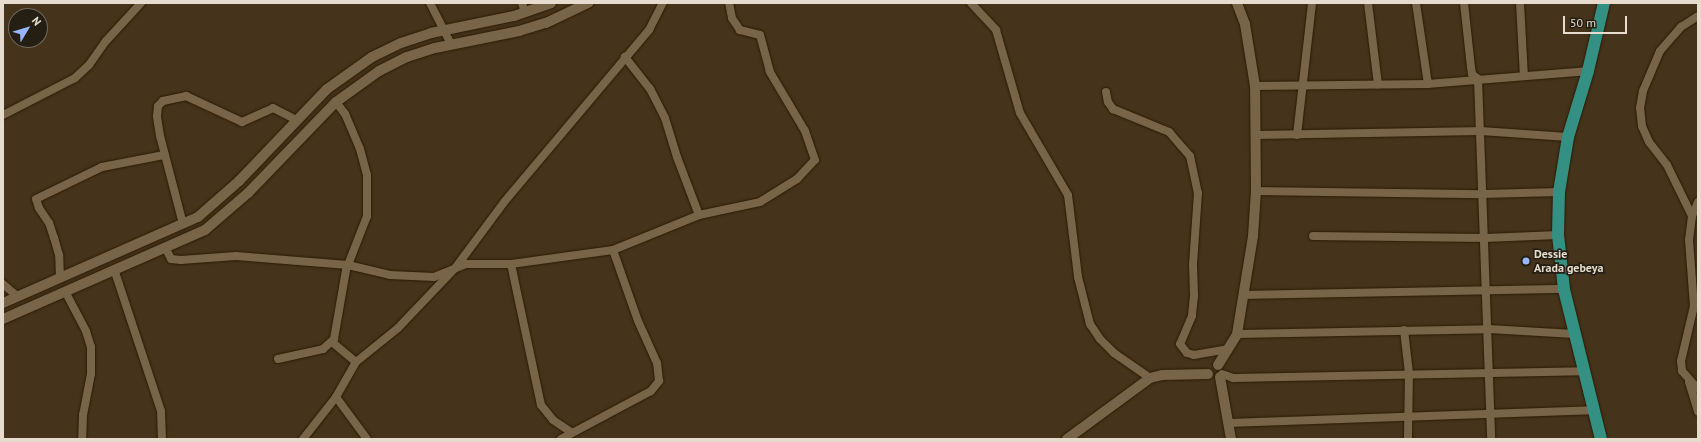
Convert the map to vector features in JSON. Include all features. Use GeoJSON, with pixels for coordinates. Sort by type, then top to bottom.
{"type":"FeatureCollection","features":[{"type":"Feature","properties":{"kind":"highway"},"geometry":{"type":"LineString","coordinates":[[1600,439],[1564,289],[1558,235],[1560,192],[1568,137],[1588,71],[1604,3]]}},
{"type":"Feature","properties":{"kind":"street"},"geometry":{"type":"LineString","coordinates":[[3,115],[75,78],[89,65],[106,41],[142,3]]}},
{"type":"Feature","properties":{"kind":"street"},"geometry":{"type":"LineString","coordinates":[[430,3],[451,44]]}},
{"type":"Feature","properties":{"kind":"street"},"geometry":{"type":"LineString","coordinates":[[3,303],[198,217],[218,202],[327,89],[372,57],[401,43],[523,8],[551,3]]}},
{"type":"Feature","properties":{"kind":"street"},"geometry":{"type":"LineString","coordinates":[[3,319],[115,272],[205,230],[226,214],[336,102],[356,86],[393,64],[407,57],[451,44],[519,31],[546,23],[588,3]]}},
{"type":"Feature","properties":{"kind":"street"},"geometry":{"type":"LineString","coordinates":[[303,439],[336,397],[356,362],[398,328],[456,267],[505,201],[649,30],[663,3]]}},
{"type":"Feature","properties":{"kind":"street"},"geometry":{"type":"LineString","coordinates":[[166,249],[171,259],[181,260],[236,256],[348,266],[390,275],[434,277],[456,267],[482,263],[511,264],[613,250],[699,215],[760,202],[791,184],[815,160],[805,131],[770,72],[760,35],[740,30],[732,18],[729,3]]}},
{"type":"Feature","properties":{"kind":"street"},"geometry":{"type":"LineString","coordinates":[[971,3],[996,30],[1020,113],[1068,195],[1078,277],[1090,324],[1114,354],[1150,378]]}},
{"type":"Feature","properties":{"kind":"street"},"geometry":{"type":"LineString","coordinates":[[1230,439],[1220,372],[1227,349],[1237,334],[1245,295],[1256,191],[1255,86],[1245,24],[1237,3]]}},
{"type":"Feature","properties":{"kind":"street"},"geometry":{"type":"LineString","coordinates":[[1297,135],[1304,85],[1312,3]]}},
{"type":"Feature","properties":{"kind":"street"},"geometry":{"type":"LineString","coordinates":[[1368,3],[1378,84]]}},
{"type":"Feature","properties":{"kind":"street"},"geometry":{"type":"LineString","coordinates":[[1416,3],[1428,84]]}},
{"type":"Feature","properties":{"kind":"street"},"geometry":{"type":"LineString","coordinates":[[1464,3],[1472,74],[1478,80],[1486,238],[1486,290],[1489,329],[1491,439]]}},
{"type":"Feature","properties":{"kind":"street"},"geometry":{"type":"LineString","coordinates":[[1520,3],[1524,76]]}},
{"type":"Feature","properties":{"kind":"street"},"geometry":{"type":"LineString","coordinates":[[1692,216],[1667,165],[1649,142],[1642,126],[1640,108],[1643,91],[1660,51],[1681,27],[1698,16]]}},
{"type":"Feature","properties":{"kind":"street"},"geometry":{"type":"LineString","coordinates":[[625,57],[650,89],[665,118],[677,157],[699,215]]}},
{"type":"Feature","properties":{"kind":"street"},"geometry":{"type":"LineString","coordinates":[[1255,86],[1428,84],[1588,71]]}},
{"type":"Feature","properties":{"kind":"street"},"geometry":{"type":"LineString","coordinates":[[1106,92],[1108,102],[1113,109],[1168,132],[1190,156],[1198,192],[1194,296],[1192,316],[1180,344],[1187,353],[1194,355],[1227,349]]}},
{"type":"Feature","properties":{"kind":"street"},"geometry":{"type":"LineString","coordinates":[[183,224],[164,155],[157,116],[158,106],[163,102],[178,96],[186,96],[211,107],[238,122],[246,121],[273,108],[296,120]]}},
{"type":"Feature","properties":{"kind":"street"},"geometry":{"type":"LineString","coordinates":[[278,359],[323,349],[332,342],[336,333],[348,266],[367,216],[367,175],[360,149],[345,114],[336,102]]}},
{"type":"Feature","properties":{"kind":"street"},"geometry":{"type":"LineString","coordinates":[[1256,135],[1481,130],[1568,137]]}},
{"type":"Feature","properties":{"kind":"street"},"geometry":{"type":"LineString","coordinates":[[60,278],[59,256],[49,223],[39,208],[36,199],[102,167],[164,155]]}},
{"type":"Feature","properties":{"kind":"street"},"geometry":{"type":"LineString","coordinates":[[1256,191],[1483,194],[1560,192]]}},
{"type":"Feature","properties":{"kind":"street"},"geometry":{"type":"LineString","coordinates":[[1698,202],[1692,216],[1689,240],[1694,306],[1681,361],[1682,371],[1690,382],[1698,389]]}},
{"type":"Feature","properties":{"kind":"street"},"geometry":{"type":"LineString","coordinates":[[1313,236],[1486,238],[1558,235]]}},
{"type":"Feature","properties":{"kind":"street"},"geometry":{"type":"LineString","coordinates":[[561,439],[651,392],[659,381],[657,363],[638,321],[613,250]]}},
{"type":"Feature","properties":{"kind":"street"},"geometry":{"type":"LineString","coordinates":[[511,264],[541,405],[553,420],[572,433]]}},
{"type":"Feature","properties":{"kind":"street"},"geometry":{"type":"LineString","coordinates":[[115,272],[161,411],[162,439]]}},
{"type":"Feature","properties":{"kind":"street"},"geometry":{"type":"LineString","coordinates":[[3,284],[17,296]]}},
{"type":"Feature","properties":{"kind":"street"},"geometry":{"type":"LineString","coordinates":[[1245,295],[1564,289]]}},
{"type":"Feature","properties":{"kind":"street"},"geometry":{"type":"LineString","coordinates":[[66,293],[86,331],[91,347],[91,374],[82,415],[82,439]]}},
{"type":"Feature","properties":{"kind":"street"},"geometry":{"type":"LineString","coordinates":[[1237,334],[1489,329],[1574,334]]}},
{"type":"Feature","properties":{"kind":"street"},"geometry":{"type":"LineString","coordinates":[[1404,330],[1409,373],[1408,439]]}},
{"type":"Feature","properties":{"kind":"street"},"geometry":{"type":"LineString","coordinates":[[332,342],[356,362]]}},
{"type":"Feature","properties":{"kind":"street"},"geometry":{"type":"LineString","coordinates":[[1067,439],[1150,378],[1162,375],[1208,374],[1209,368],[1238,378],[1409,373],[1583,371]]}},
{"type":"Feature","properties":{"kind":"street"},"geometry":{"type":"LineString","coordinates":[[1690,382],[1698,412]]}},
{"type":"Feature","properties":{"kind":"street"},"geometry":{"type":"LineString","coordinates":[[336,397],[367,439]]}},
{"type":"Feature","properties":{"kind":"street"},"geometry":{"type":"LineString","coordinates":[[1228,423],[1408,415],[1491,414],[1592,410]]}},
{"type":"Feature","properties":{"kind":"place","name":"Dessie Arada gebeya"},"geometry":{"type":"Point","coordinates":[1526,261]}}]}
